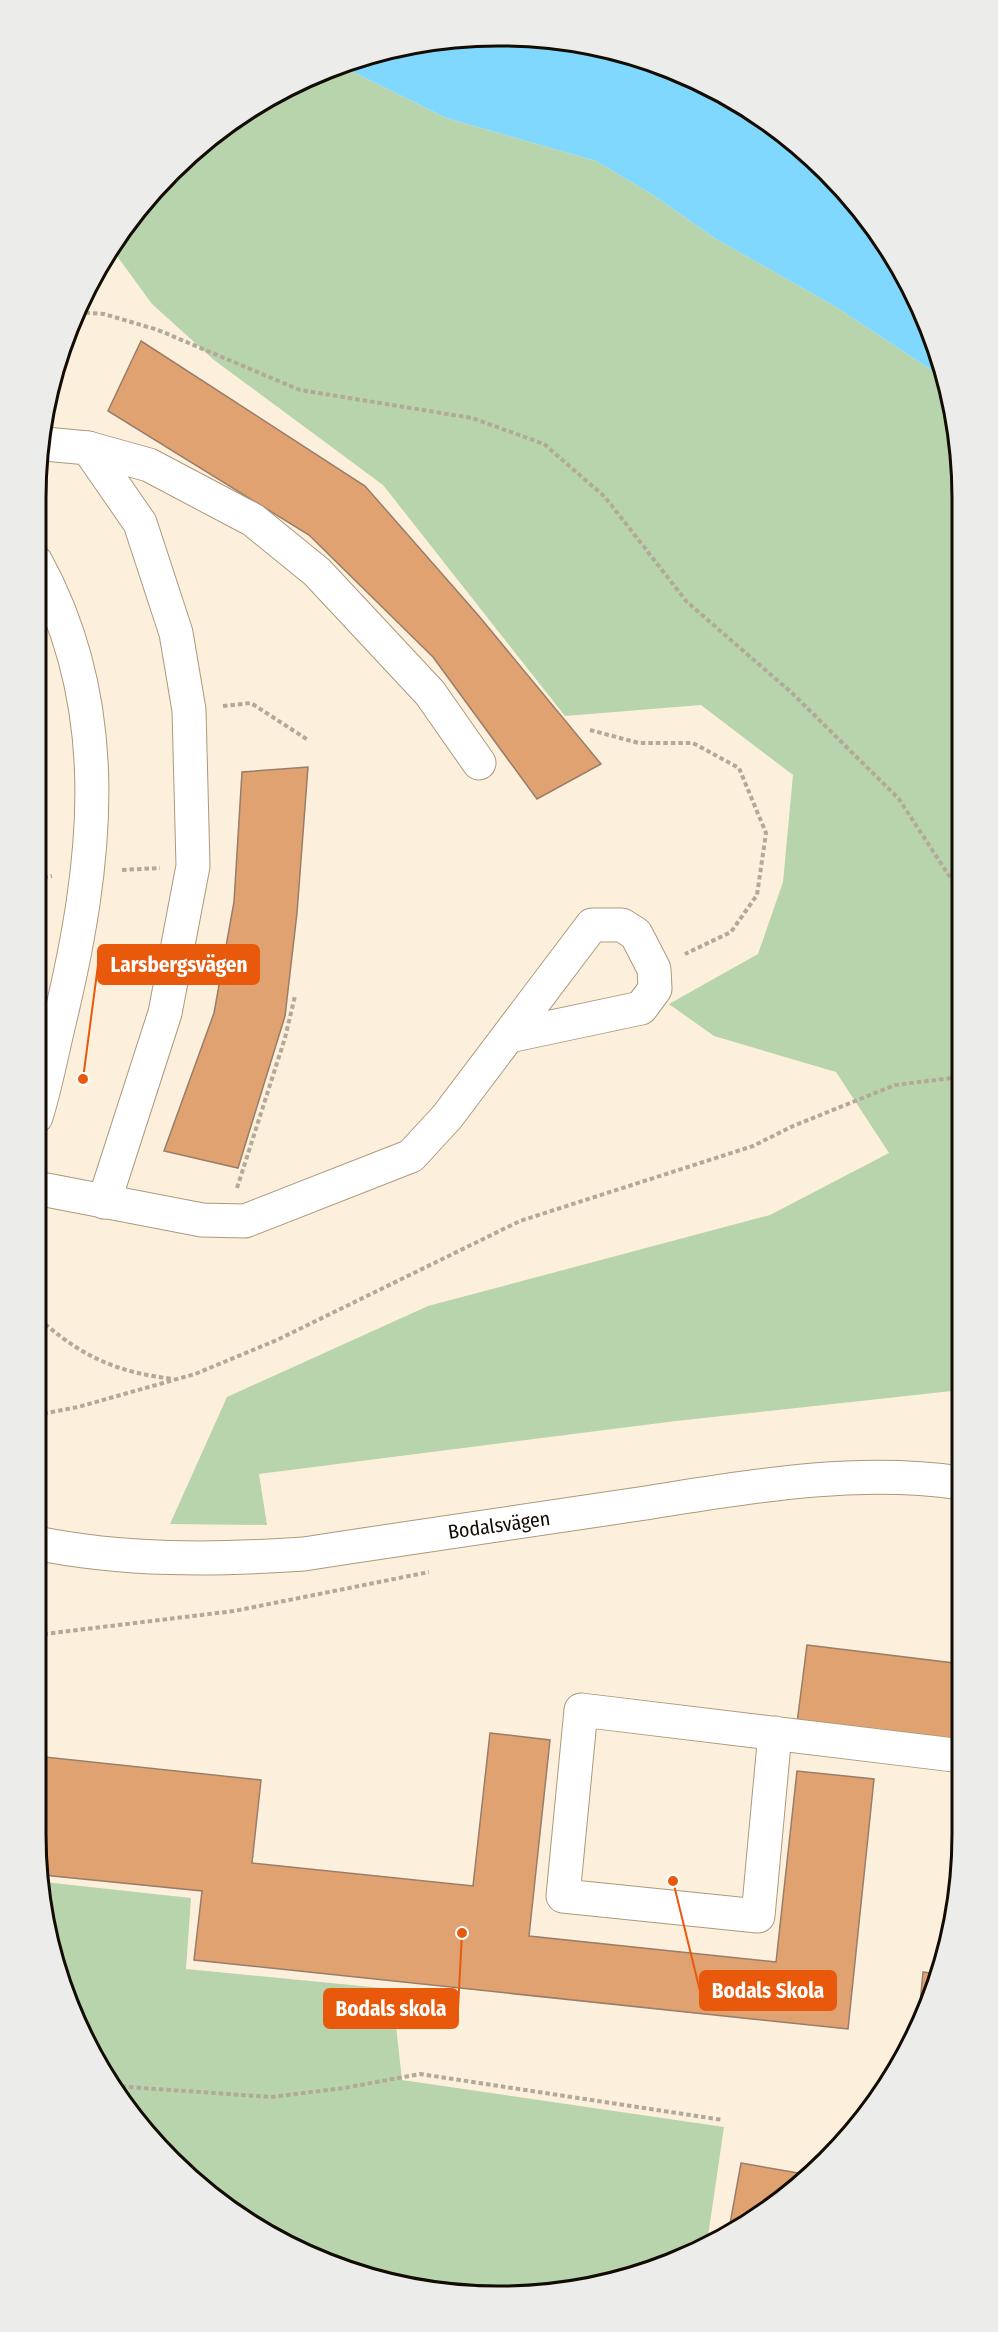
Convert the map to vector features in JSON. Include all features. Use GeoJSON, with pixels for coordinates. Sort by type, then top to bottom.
{"type":"FeatureCollection","features":[{"type":"Feature","properties":{"kind":"street"},"geometry":{"type":"LineString","coordinates":[[50,444],[88,448],[149,465],[253,520],[316,572],[430,693],[479,763]]}},
{"type":"Feature","properties":{"kind":"street"},"geometry":{"type":"LineString","coordinates":[[88,448],[140,523],[176,633],[189,710],[193,866],[165,1013],[104,1202]]}},
{"type":"Feature","properties":{"kind":"street"},"geometry":{"type":"LineString","coordinates":[[47,588],[65,631],[83,689],[91,744],[94,795],[77,949],[47,1072]]}},
{"type":"Feature","properties":{"kind":"street"},"geometry":{"type":"LineString","coordinates":[[47,1190],[202,1220],[245,1221],[411,1156],[447,1117],[592,925],[622,926],[636,934],[654,969],[655,989],[641,1008],[509,1036]]}},
{"type":"Feature","properties":{"kind":"street","name":"Bodalsvägen"},"geometry":{"type":"LineString","coordinates":[[47,1545],[180,1559],[235,1559],[304,1554],[782,1482],[863,1475],[916,1477],[951,1482]]}},
{"type":"Feature","properties":{"kind":"street"},"geometry":{"type":"LineString","coordinates":[[775,1733],[758,1916],[563,1896],[581,1710],[775,1733],[951,1755]]}},
{"type":"Feature","properties":{"kind":"path"},"geometry":{"type":"LineString","coordinates":[[87,313],[104,314],[158,330],[300,390],[472,417],[544,444],[605,497],[687,602],[792,693],[899,799],[951,879]]}},
{"type":"Feature","properties":{"kind":"path"},"geometry":{"type":"LineString","coordinates":[[189,710],[251,703],[308,740]]}},
{"type":"Feature","properties":{"kind":"path"},"geometry":{"type":"LineString","coordinates":[[590,730],[639,742],[693,743],[739,768],[766,833],[757,896],[730,932],[654,969]]}},
{"type":"Feature","properties":{"kind":"path"},"geometry":{"type":"LineString","coordinates":[[226,1220],[285,1038],[295,996]]}},
{"type":"Feature","properties":{"kind":"path"},"geometry":{"type":"LineString","coordinates":[[47,1413],[78,1407],[195,1374],[277,1340],[520,1221],[753,1146],[793,1126],[895,1085],[951,1078]]}},
{"type":"Feature","properties":{"kind":"path"},"geometry":{"type":"LineString","coordinates":[[47,1325],[88,1355],[116,1368],[141,1375],[176,1379]]}},
{"type":"Feature","properties":{"kind":"path"},"geometry":{"type":"LineString","coordinates":[[47,1634],[234,1611],[441,1570]]}},
{"type":"Feature","properties":{"kind":"path"},"geometry":{"type":"LineString","coordinates":[[125,2087],[271,2097],[344,2088],[420,2074],[723,2120]]}},
{"type":"Feature","properties":{"kind":"green space"},"geometry":{"type":"Polygon","coordinates":[[[352,72],[446,118],[596,161],[653,195],[716,239],[836,307],[932,371],[943,411],[951,469],[951,1391],[676,1421],[259,1474],[267,1525],[170,1524],[227,1397],[428,1306],[770,1215],[889,1153],[836,1072],[714,1036],[669,1004],[758,954],[783,882],[793,775],[701,705],[565,716],[383,485],[214,360],[152,304],[118,257],[159,201],[201,159],[248,123],[299,93],[352,72]]]}},
{"type":"Feature","properties":{"kind":"green space"},"geometry":{"type":"Polygon","coordinates":[[[49,1883],[191,1898],[186,1969],[392,1989],[402,2080],[724,2127],[708,2234],[672,2251],[616,2270],[558,2282],[529,2285],[469,2285],[411,2277],[326,2251],[273,2225],[224,2192],[179,2153],[140,2108],[107,2059],[81,2006],[62,1950],[49,1883]]]}},
{"type":"Feature","properties":{"kind":"water"},"geometry":{"type":"Polygon","coordinates":[[[469,47],[529,47],[587,55],[616,62],[699,93],[725,107],[774,140],[819,179],[839,201],[858,224],[891,273],[917,326],[932,371],[836,307],[716,239],[653,195],[596,161],[446,118],[352,72],[382,62],[440,50],[469,47]]]}},
{"type":"Feature","properties":{"kind":"building"},"geometry":{"type":"Polygon","coordinates":[[[141,341],[365,486],[478,615],[601,764],[537,799],[433,657],[309,535],[108,411],[141,341]]]}},
{"type":"Feature","properties":{"kind":"building"},"geometry":{"type":"Polygon","coordinates":[[[308,767],[297,913],[285,1016],[238,1168],[164,1151],[214,1013],[234,902],[242,772],[308,767]]]}},
{"type":"Feature","properties":{"kind":"building"},"geometry":{"type":"Polygon","coordinates":[[[807,1645],[951,1663],[951,1742],[797,1723],[807,1645]]]}},
{"type":"Feature","properties":{"kind":"building"},"geometry":{"type":"Polygon","coordinates":[[[490,1733],[550,1740],[529,1936],[776,1962],[797,1771],[874,1779],[848,2029],[194,1960],[202,1891],[48,1876],[47,1757],[261,1780],[252,1863],[473,1886],[490,1733]]]}},
{"type":"Feature","properties":{"kind":"building"},"geometry":{"type":"Polygon","coordinates":[[[923,1972],[929,1973],[927,1978],[921,1995],[923,1972]]]}},
{"type":"Feature","properties":{"kind":"building"},"geometry":{"type":"Polygon","coordinates":[[[741,2163],[797,2173],[774,2192],[730,2222],[741,2163]]]}},
{"type":"Feature","properties":{"kind":"place","name":"Larsbergsvägen"},"geometry":{"type":"Point","coordinates":[83,1079]}},
{"type":"Feature","properties":{"kind":"place","name":"Bodals Skola"},"geometry":{"type":"Point","coordinates":[673,1881]}},
{"type":"Feature","properties":{"kind":"place","name":"Bodals skola"},"geometry":{"type":"Point","coordinates":[462,1933]}}]}
